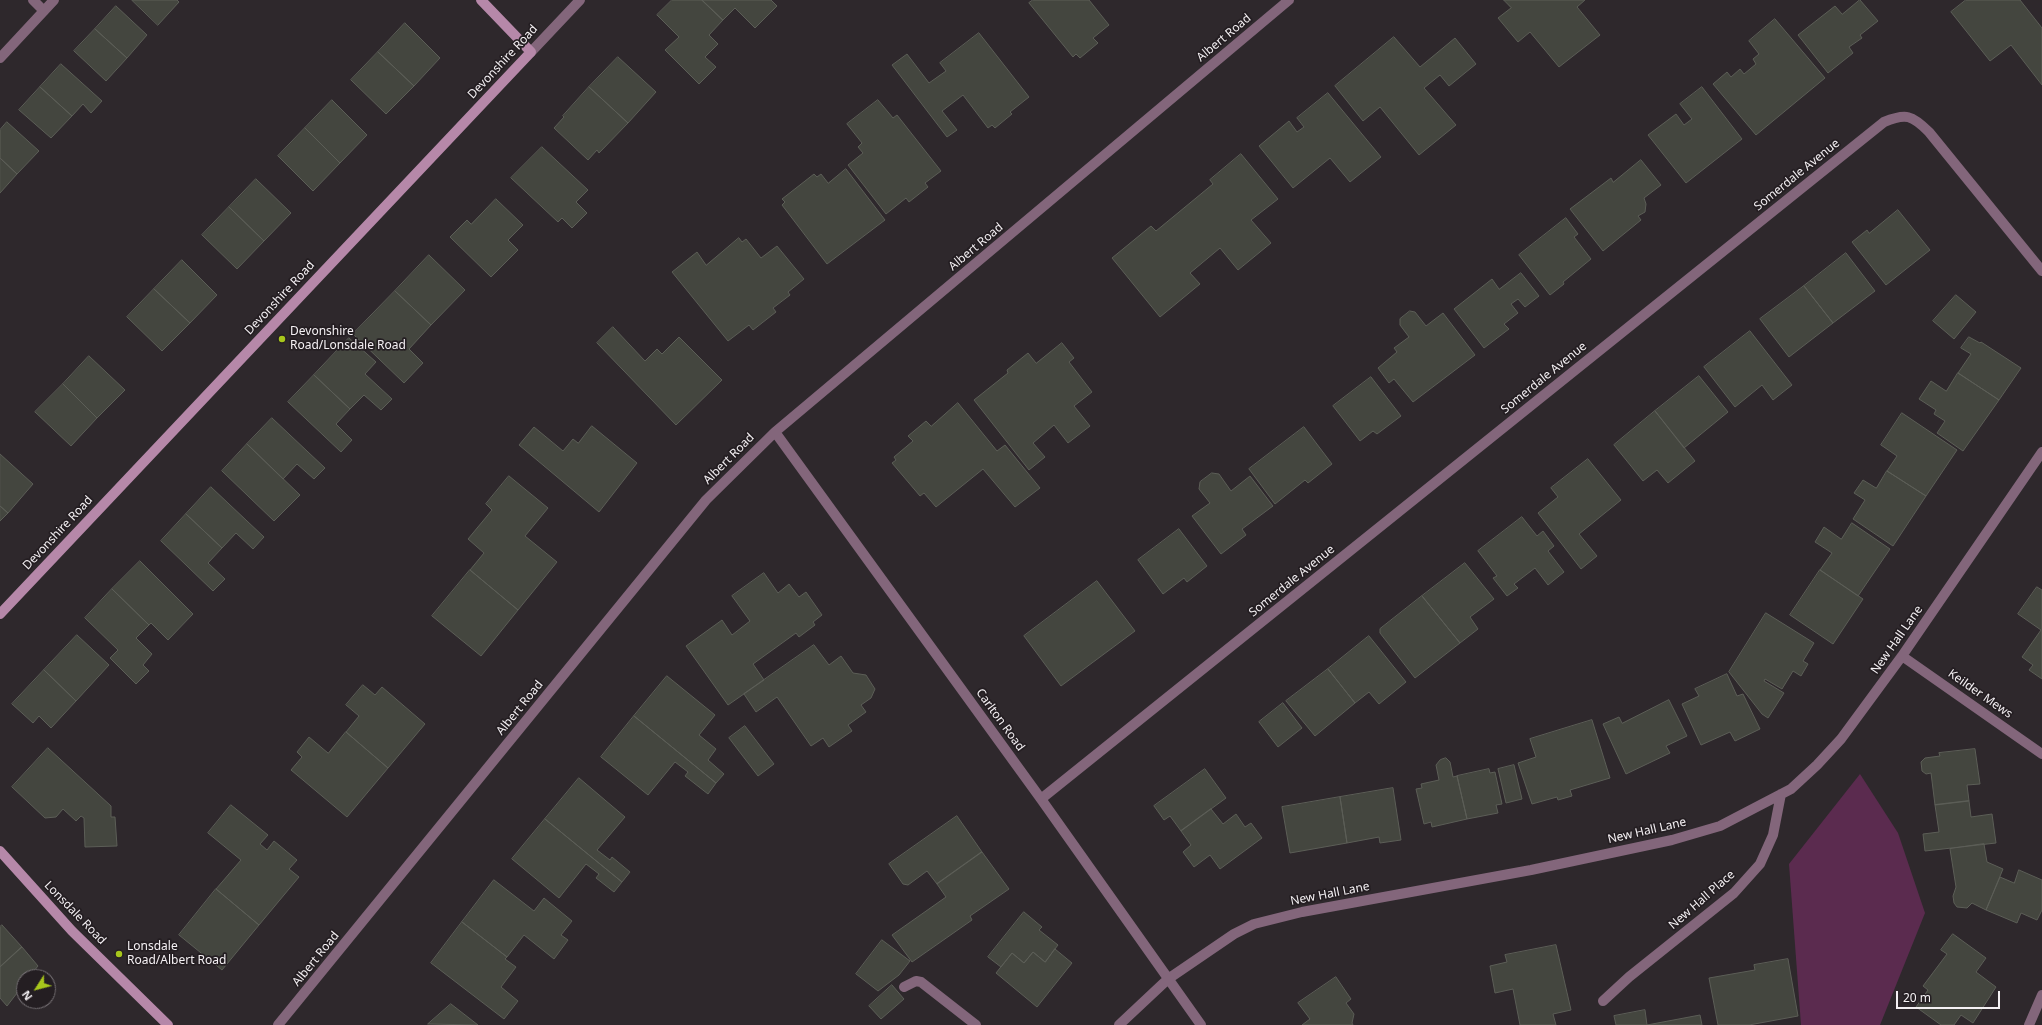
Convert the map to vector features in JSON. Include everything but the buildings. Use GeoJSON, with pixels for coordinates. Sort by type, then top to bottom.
{"type":"FeatureCollection","features":[{"type":"Feature","properties":{"kind":"street"},"geometry":{"type":"LineString","coordinates":[[33,0],[44,11]]}},
{"type":"Feature","properties":{"kind":"street"},"geometry":{"type":"LineString","coordinates":[[0,58],[54,0]]}},
{"type":"Feature","properties":{"kind":"street"},"geometry":{"type":"LineString","coordinates":[[481,0],[531,52]]}},
{"type":"Feature","properties":{"kind":"street","name":"Devonshire Road"},"geometry":{"type":"LineString","coordinates":[[0,614],[580,0]]}},
{"type":"Feature","properties":{"kind":"street","name":"Albert Road"},"geometry":{"type":"LineString","coordinates":[[278,1025],[706,500],[775,432],[1290,0]]}},
{"type":"Feature","properties":{"kind":"street","name":"Somerdale Avenue"},"geometry":{"type":"LineString","coordinates":[[1041,799],[1884,122],[1897,116],[1906,115],[1919,122],[1929,132],[2042,271]]}},
{"type":"Feature","properties":{"kind":"street","name":"Carlton Road"},"geometry":{"type":"LineString","coordinates":[[775,432],[1041,799],[1201,1025]]}},
{"type":"Feature","properties":{"kind":"street","name":"New Hall Lane"},"geometry":{"type":"LineString","coordinates":[[1119,1025],[1168,979],[1234,934],[1254,924],[1309,911],[1531,870],[1672,840],[1720,826],[1791,789],[1841,740],[1902,656],[2042,452]]}},
{"type":"Feature","properties":{"kind":"street","name":"Keilder Mews"},"geometry":{"type":"LineString","coordinates":[[1902,656],[2037,749],[2042,754]]}},
{"type":"Feature","properties":{"kind":"street","name":"New Hall Place"},"geometry":{"type":"LineString","coordinates":[[1603,1001],[1629,977],[1734,893],[1760,864],[1774,835],[1781,794]]}},
{"type":"Feature","properties":{"kind":"street","name":"Lonsdale Road"},"geometry":{"type":"LineString","coordinates":[[0,851],[72,931],[168,1025]]}},
{"type":"Feature","properties":{"kind":"street"},"geometry":{"type":"LineString","coordinates":[[904,987],[916,981],[921,982],[976,1025]]}},
{"type":"Feature","properties":{"kind":"street"},"geometry":{"type":"LineString","coordinates":[[2029,1025],[2042,995]]}},
{"type":"Feature","properties":{"kind":"shaded area"},"geometry":{"type":"Polygon","coordinates":[[[1860,774],[1898,833],[1925,913],[1880,1025],[1801,1025],[1789,864],[1860,774]]]}},
{"type":"Feature","properties":{"kind":"place","name":"Devonshire Road/Lonsdale Road"},"geometry":{"type":"Point","coordinates":[282,339]}},
{"type":"Feature","properties":{"kind":"place","name":"Lonsdale Road/Albert Road"},"geometry":{"type":"Point","coordinates":[119,954]}}]}
